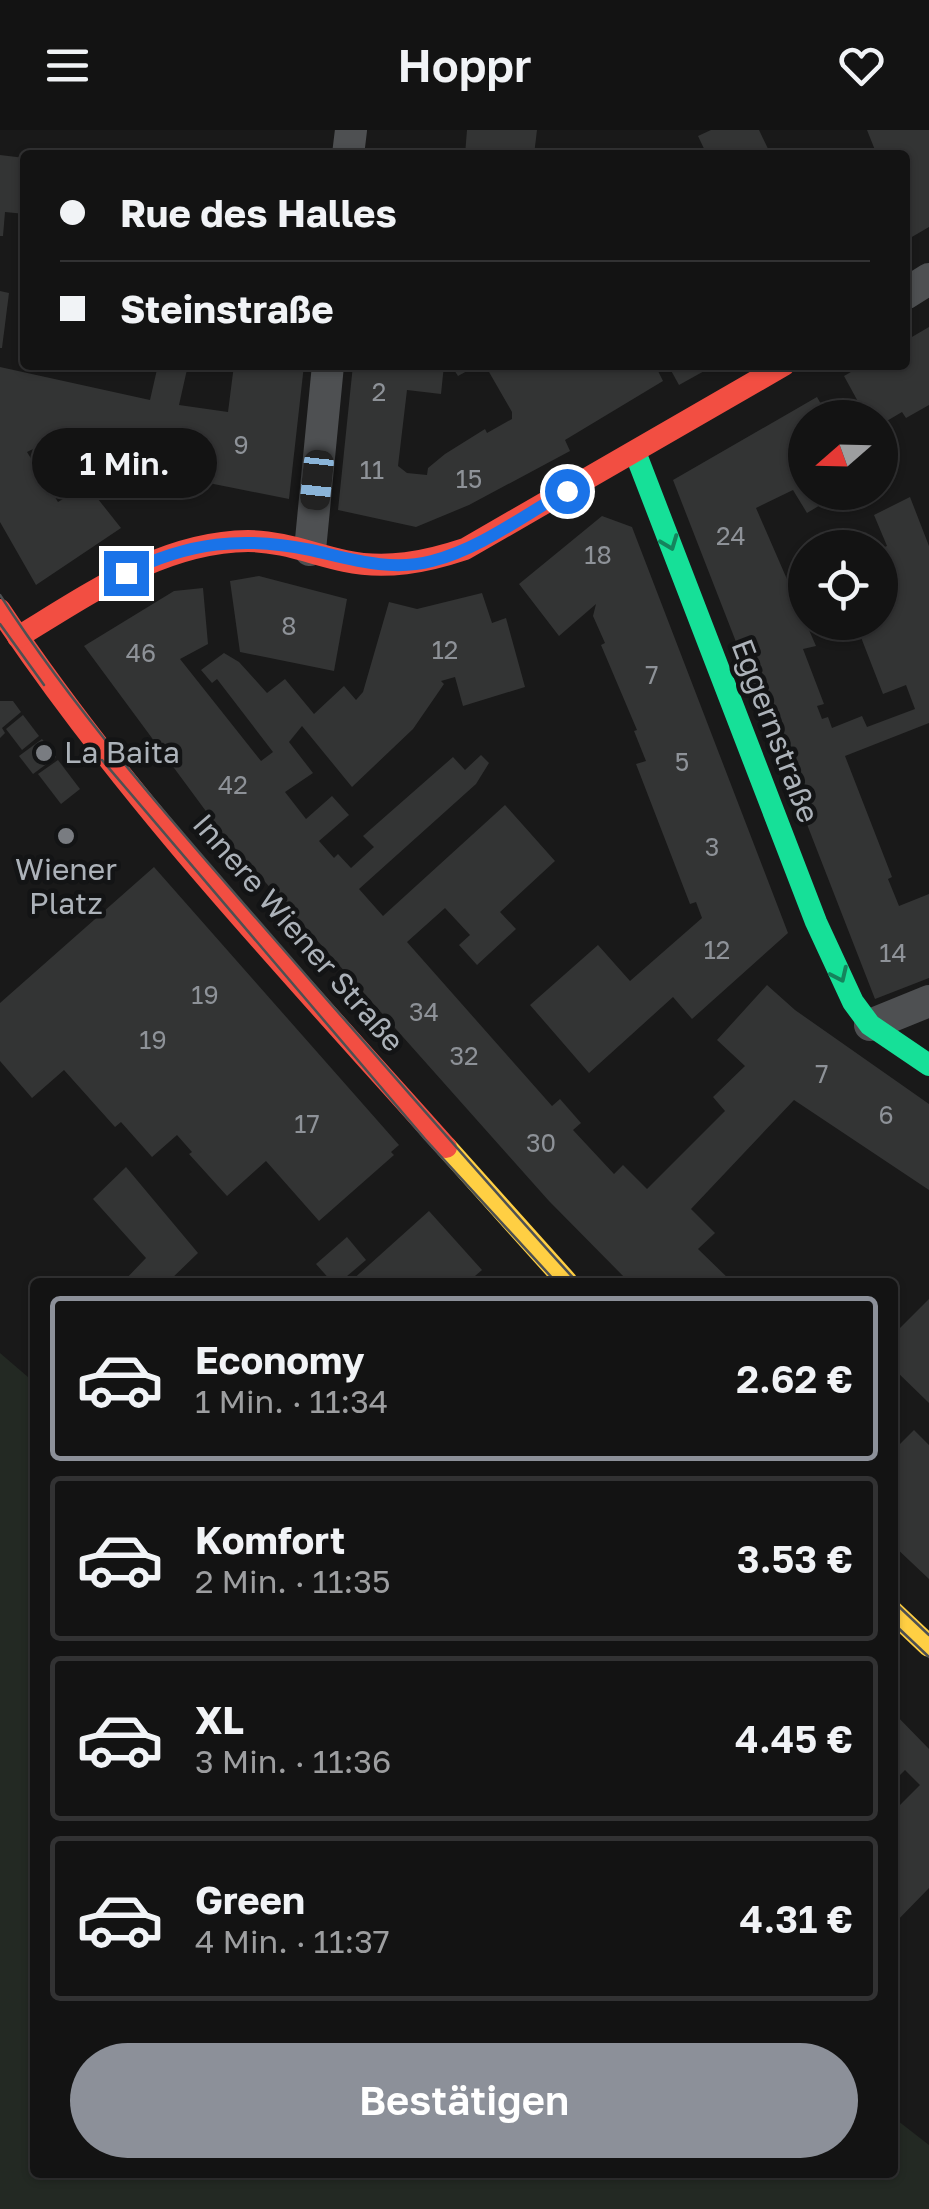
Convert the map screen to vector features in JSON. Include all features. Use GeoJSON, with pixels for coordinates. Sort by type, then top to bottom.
{"type":"FeatureCollection","features":[{"type":"Feature","properties":{"kind":"street"},"geometry":{"type":"LineString","coordinates":[[310,550],[328,370]]}},
{"type":"Feature","properties":{"kind":"street"},"geometry":{"type":"LineString","coordinates":[[18,638],[126,573],[192,546],[248,541],[310,550],[360,564],[430,562],[465,549],[775,370]]}},
{"type":"Feature","properties":{"kind":"street","name":"Eggernstraße"},"geometry":{"type":"LineString","coordinates":[[636,452],[816,922],[853,1002],[870,1024]]}},
{"type":"Feature","properties":{"kind":"street","name":"Innere Wiener Straße"},"geometry":{"type":"LineString","coordinates":[[0,610],[135,791],[431,1133],[563,1278]]}},
{"type":"Feature","properties":{"kind":"street"},"geometry":{"type":"LineString","coordinates":[[870,1024],[929,1001]]}},
{"type":"Feature","properties":{"kind":"street"},"geometry":{"type":"LineString","coordinates":[[870,1024],[929,1065]]}},
{"type":"Feature","properties":{"kind":"street"},"geometry":{"type":"LineString","coordinates":[[898,1616],[929,1646]]}},
{"type":"Feature","properties":{"kind":"shaded area"},"geometry":{"type":"Polygon","coordinates":[[[0,1353],[30,1379],[30,2178],[898,2178],[898,2121],[929,2145],[929,2209],[0,2209],[0,1353]]]}},
{"type":"Feature","properties":{"kind":"building"},"geometry":{"type":"Polygon","coordinates":[[[467,130],[537,130],[535,150],[465,150],[467,130]]]}},
{"type":"Feature","properties":{"kind":"building"},"geometry":{"type":"Polygon","coordinates":[[[711,130],[759,130],[769,150],[705,150],[698,136],[711,130]]]}},
{"type":"Feature","properties":{"kind":"building"},"geometry":{"type":"Polygon","coordinates":[[[867,130],[929,130],[929,227],[910,238],[910,150],[875,150],[867,130]]]}},
{"type":"Feature","properties":{"kind":"building"},"geometry":{"type":"Polygon","coordinates":[[[0,155],[20,157],[20,214],[5,212],[0,236],[0,155]]]}},
{"type":"Feature","properties":{"kind":"building"},"geometry":{"type":"Polygon","coordinates":[[[0,291],[9,293],[2,348],[0,348],[0,291]]]}},
{"type":"Feature","properties":{"kind":"building"},"geometry":{"type":"Polygon","coordinates":[[[929,327],[929,405],[906,418],[902,412],[898,414],[898,400],[857,400],[844,376],[854,370],[910,370],[910,338],[929,327]]]}},
{"type":"Feature","properties":{"kind":"building"},"geometry":{"type":"Polygon","coordinates":[[[0,367],[150,400],[157,370],[187,370],[179,405],[228,412],[233,370],[303,370],[289,499],[43,444],[27,452],[58,502],[76,491],[94,494],[121,528],[36,585],[0,522],[0,367]]]}},
{"type":"Feature","properties":{"kind":"building"},"geometry":{"type":"Polygon","coordinates":[[[352,370],[443,370],[441,394],[407,390],[398,466],[407,473],[427,475],[428,468],[445,454],[485,429],[487,433],[512,419],[512,412],[488,370],[658,370],[663,381],[565,440],[570,451],[469,505],[416,527],[338,510],[352,370]]]}},
{"type":"Feature","properties":{"kind":"building"},"geometry":{"type":"Polygon","coordinates":[[[671,370],[706,370],[679,385],[671,370]]]}},
{"type":"Feature","properties":{"kind":"building"},"geometry":{"type":"Polygon","coordinates":[[[788,414],[788,492],[756,508],[788,582],[788,640],[813,640],[816,646],[803,649],[824,704],[817,706],[822,719],[828,717],[832,728],[862,716],[867,727],[915,709],[906,685],[883,694],[862,640],[898,640],[898,530],[880,530],[874,515],[898,510],[898,503],[910,497],[929,546],[929,723],[845,756],[892,877],[888,879],[899,906],[929,894],[929,978],[875,999],[673,480],[788,414]]]}},
{"type":"Feature","properties":{"kind":"building"},"geometry":{"type":"Polygon","coordinates":[[[602,516],[632,527],[788,933],[692,1019],[673,997],[589,1073],[530,1005],[598,945],[630,981],[702,918],[696,902],[690,904],[636,764],[646,761],[601,645],[605,643],[593,616],[596,604],[559,636],[519,584],[602,516]]]}},
{"type":"Feature","properties":{"kind":"building"},"geometry":{"type":"Polygon","coordinates":[[[259,576],[347,599],[334,671],[240,652],[230,581],[259,576]]]}},
{"type":"Feature","properties":{"kind":"building"},"geometry":{"type":"Polygon","coordinates":[[[203,588],[208,644],[180,659],[261,761],[273,752],[217,679],[212,683],[201,670],[224,653],[239,662],[267,693],[285,679],[314,714],[344,686],[356,700],[363,692],[389,602],[417,609],[482,593],[492,623],[506,618],[525,687],[463,706],[455,677],[441,681],[444,684],[413,729],[352,787],[302,726],[289,742],[313,773],[285,792],[306,819],[332,796],[349,815],[319,841],[334,858],[338,854],[351,868],[374,847],[363,836],[453,757],[465,770],[481,755],[489,763],[476,784],[359,889],[383,916],[505,805],[555,861],[500,912],[516,929],[477,965],[459,945],[470,935],[445,908],[407,942],[552,1106],[560,1099],[581,1123],[573,1130],[614,1174],[623,1165],[647,1189],[725,1111],[713,1097],[745,1066],[717,1040],[767,985],[795,1010],[929,1104],[929,1190],[794,1100],[691,1209],[715,1233],[698,1249],[728,1278],[625,1278],[549,1201],[225,837],[84,646],[174,591],[203,588]]]}},
{"type":"Feature","properties":{"kind":"building"},"geometry":{"type":"Polygon","coordinates":[[[0,701],[13,701],[21,712],[2,728],[5,733],[0,738],[0,701]]]}},
{"type":"Feature","properties":{"kind":"building"},"geometry":{"type":"Polygon","coordinates":[[[23,715],[39,736],[22,750],[6,729],[23,715]]]}},
{"type":"Feature","properties":{"kind":"building"},"geometry":{"type":"Polygon","coordinates":[[[42,739],[56,757],[33,774],[19,756],[42,739]]]}},
{"type":"Feature","properties":{"kind":"building"},"geometry":{"type":"Polygon","coordinates":[[[58,760],[80,789],[61,804],[38,774],[58,760]]]}},
{"type":"Feature","properties":{"kind":"building"},"geometry":{"type":"Polygon","coordinates":[[[154,867],[399,1145],[391,1152],[394,1155],[319,1221],[266,1161],[227,1196],[177,1135],[152,1157],[121,1122],[115,1127],[64,1070],[32,1098],[0,1061],[0,1003],[154,867]]]}},
{"type":"Feature","properties":{"kind":"building"},"geometry":{"type":"Polygon","coordinates":[[[126,1167],[198,1253],[172,1278],[127,1278],[146,1258],[93,1199],[126,1167]]]}},
{"type":"Feature","properties":{"kind":"building"},"geometry":{"type":"Polygon","coordinates":[[[429,1211],[482,1270],[473,1278],[354,1278],[429,1211]]]}},
{"type":"Feature","properties":{"kind":"building"},"geometry":{"type":"Polygon","coordinates":[[[347,1237],[366,1260],[345,1278],[328,1278],[316,1264],[347,1237]]]}},
{"type":"Feature","properties":{"kind":"building"},"geometry":{"type":"Polygon","coordinates":[[[929,1299],[929,1403],[898,1373],[898,1330],[929,1299]]]}},
{"type":"Feature","properties":{"kind":"building"},"geometry":{"type":"Polygon","coordinates":[[[914,1430],[929,1445],[929,1579],[898,1550],[898,1446],[914,1430]]]}},
{"type":"Feature","properties":{"kind":"building"},"geometry":{"type":"Polygon","coordinates":[[[898,1717],[929,1749],[929,1888],[898,1920],[898,1807],[920,1785],[905,1770],[898,1777],[898,1717]]]}},
{"type":"Feature","properties":{"kind":"tram line"},"geometry":{"type":"LineString","coordinates":[[0,595],[62,684],[164,811],[573,1278]]}},
{"type":"Feature","properties":{"kind":"tram line"},"geometry":{"type":"LineString","coordinates":[[0,624],[44,685]]}},
{"type":"Feature","properties":{"kind":"tram line"},"geometry":{"type":"LineString","coordinates":[[102,760],[425,1139],[552,1278]]}},
{"type":"Feature","properties":{"kind":"tram line"},"geometry":{"type":"LineString","coordinates":[[898,1606],[929,1635]]}},
{"type":"Feature","properties":{"kind":"tram line"},"geometry":{"type":"LineString","coordinates":[[898,1628],[929,1657]]}},
{"type":"Feature","properties":{"kind":"traffic: fast"},"geometry":{"type":"LineString","coordinates":[[635,452],[816,922],[853,1002],[870,1025],[929,1065]]}},
{"type":"Feature","properties":{"kind":"traffic: slow"},"geometry":{"type":"LineString","coordinates":[[446,1147],[563,1278]]}},
{"type":"Feature","properties":{"kind":"traffic: slow"},"geometry":{"type":"LineString","coordinates":[[898,1617],[929,1646]]}},
{"type":"Feature","properties":{"kind":"traffic: jam"},"geometry":{"type":"LineString","coordinates":[[18,637],[127,573],[186,550],[216,544],[273,543],[376,565],[421,561],[465,549],[775,370]]}},
{"type":"Feature","properties":{"kind":"traffic: jam"},"geometry":{"type":"LineString","coordinates":[[0,610],[102,751],[157,819],[446,1147]]}},
{"type":"Feature","properties":{"kind":"place","name":"La Baita"},"geometry":{"type":"Point","coordinates":[44,753]}},
{"type":"Feature","properties":{"kind":"place","name":"Wiener Platz"},"geometry":{"type":"Point","coordinates":[66,836]}},
{"type":"Feature","properties":{"kind":"route"},"geometry":{"type":"LineString","coordinates":[[126,573],[192,546],[248,541],[310,550],[360,564],[430,562],[465,549],[567,491]]}}]}
